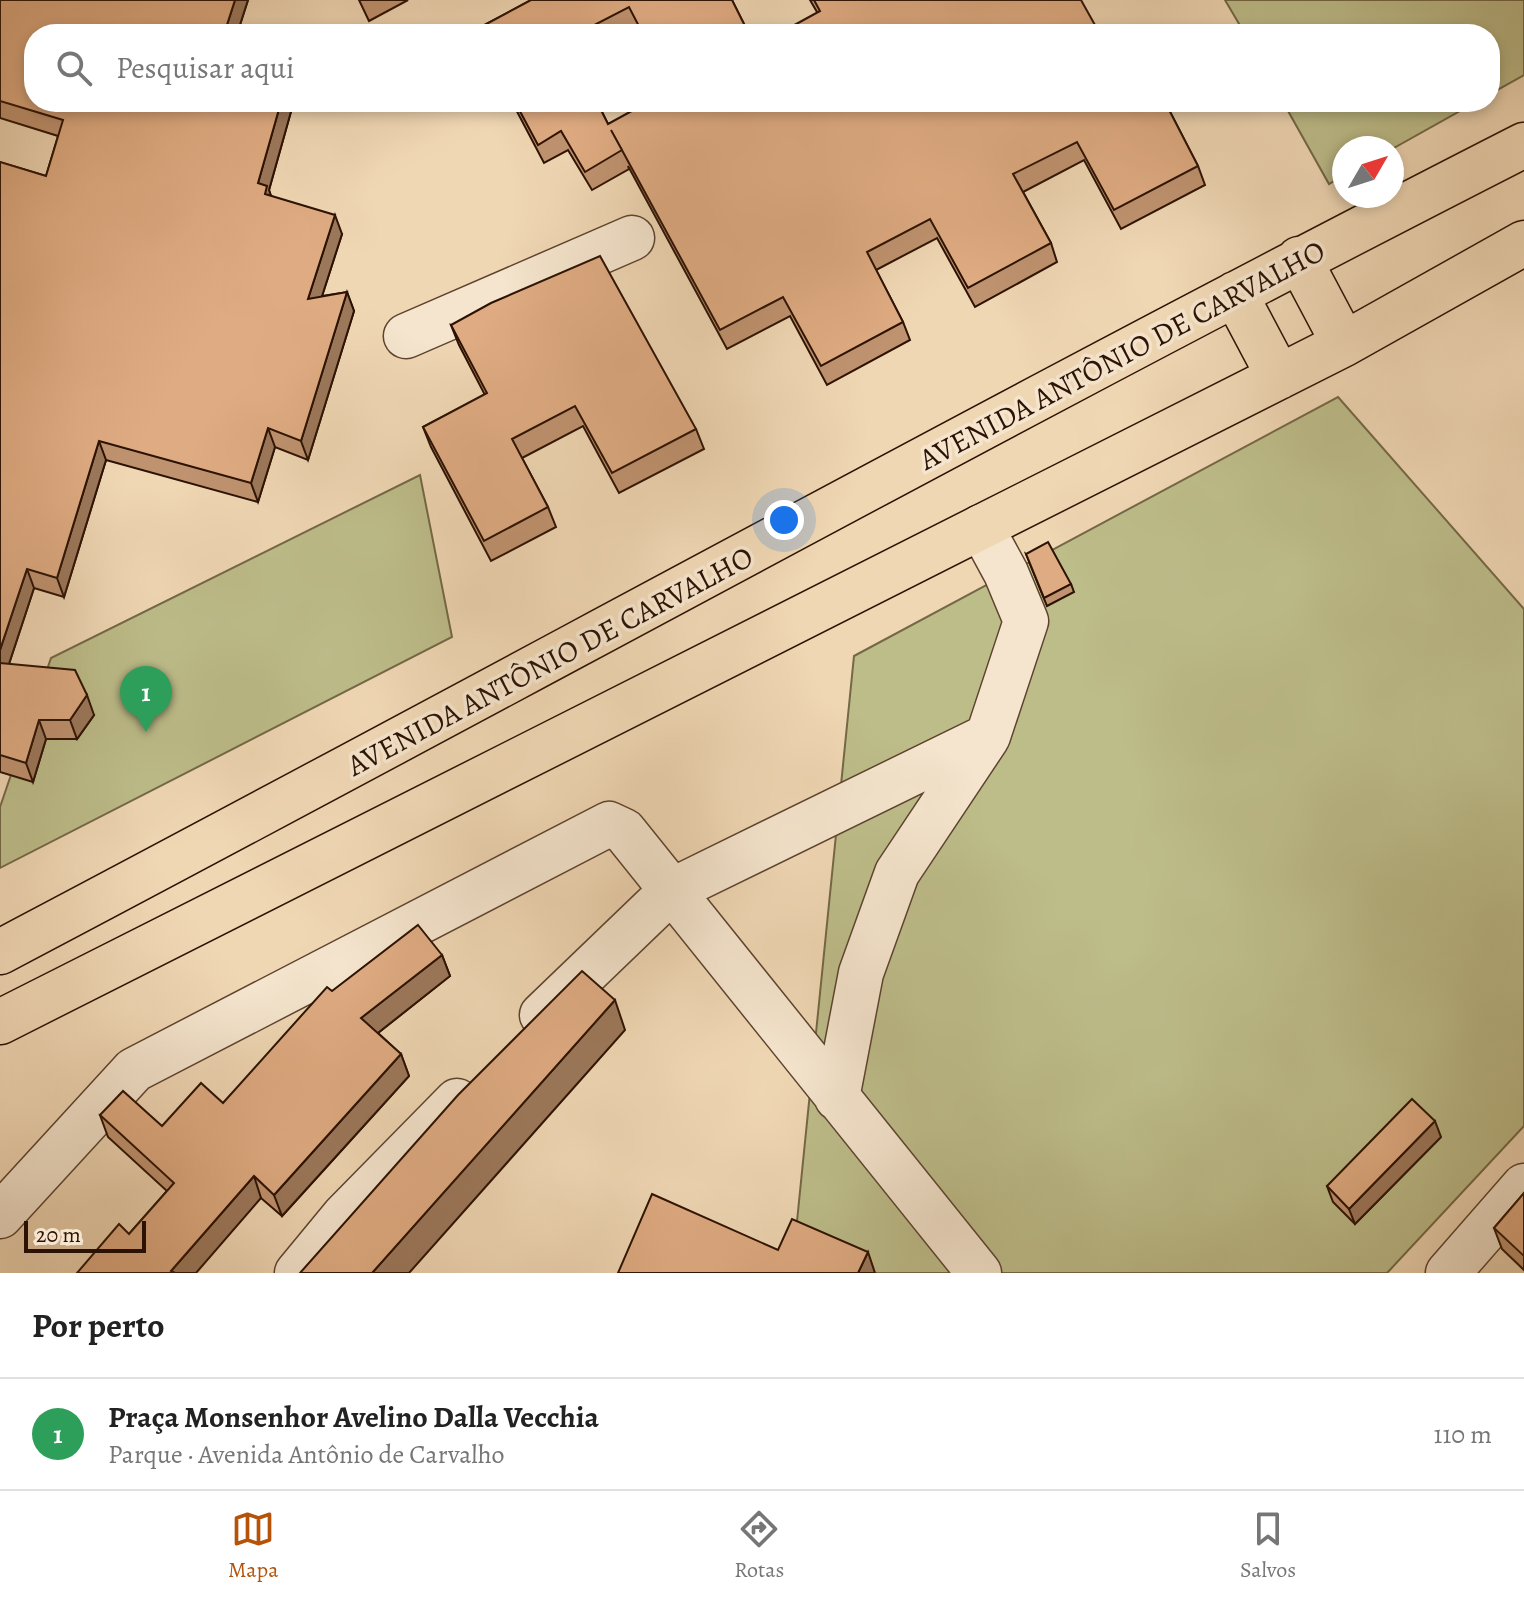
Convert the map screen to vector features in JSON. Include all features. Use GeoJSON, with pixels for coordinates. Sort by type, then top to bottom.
{"type":"FeatureCollection","features":[{"type":"Feature","properties":{"kind":"main road","name":"AVENIDA ANTÔNIO DE CARVALHO"},"geometry":{"type":"LineString","coordinates":[[0,952],[1299,259],[1524,145]]}},
{"type":"Feature","properties":{"kind":"main road"},"geometry":{"type":"LineString","coordinates":[[0,1022],[1344,344],[1524,243]]}},
{"type":"Feature","properties":{"kind":"main road"},"geometry":{"type":"LineString","coordinates":[[1299,259],[1344,344]]}},
{"type":"Feature","properties":{"kind":"main road"},"geometry":{"type":"LineString","coordinates":[[1235,294],[1279,377]]}},
{"type":"Feature","properties":{"kind":"street"},"geometry":{"type":"LineString","coordinates":[[406,336],[632,238]]}},
{"type":"Feature","properties":{"kind":"street"},"geometry":{"type":"LineString","coordinates":[[837,1098],[861,973],[897,873],[988,736],[1026,621],[1006,573],[981,527]]}},
{"type":"Feature","properties":{"kind":"street"},"geometry":{"type":"LineString","coordinates":[[297,1273],[344,1216],[497,1060],[671,891],[988,736]]}},
{"type":"Feature","properties":{"kind":"street"},"geometry":{"type":"LineString","coordinates":[[0,1216],[134,1070],[601,826],[617,826],[979,1273]]}},
{"type":"Feature","properties":{"kind":"street"},"geometry":{"type":"LineString","coordinates":[[1448,1273],[1524,1186]]}},
{"type":"Feature","properties":{"kind":"green space"},"geometry":{"type":"Polygon","coordinates":[[[1225,0],[1524,0],[1524,75],[1500,88],[1500,24],[1239,24],[1225,0]]]}},
{"type":"Feature","properties":{"kind":"green space"},"geometry":{"type":"Polygon","coordinates":[[[1289,112],[1458,112],[1404,142],[1404,136],[1332,136],[1332,182],[1329,184],[1289,112]]]}},
{"type":"Feature","properties":{"kind":"green space"},"geometry":{"type":"Polygon","coordinates":[[[1338,397],[1524,609],[1524,1126],[1387,1273],[811,1273],[793,1261],[854,656],[1338,397]]]}},
{"type":"Feature","properties":{"kind":"green space"},"geometry":{"type":"Polygon","coordinates":[[[420,475],[452,637],[0,868],[0,807],[51,658],[420,475]]]}},
{"type":"Feature","properties":{"kind":"building"},"geometry":{"type":"Polygon","coordinates":[[[0,0],[235,0],[227,24],[24,24],[24,108],[0,101],[0,0]]]}},
{"type":"Feature","properties":{"kind":"building"},"geometry":{"type":"Polygon","coordinates":[[[531,0],[732,0],[744,24],[638,24],[629,7],[596,24],[486,24],[531,0]]]}},
{"type":"Feature","properties":{"kind":"building"},"geometry":{"type":"Polygon","coordinates":[[[814,0],[1081,0],[1094,24],[796,24],[820,11],[814,0]]]}},
{"type":"Feature","properties":{"kind":"building"},"geometry":{"type":"Polygon","coordinates":[[[36,112],[278,112],[258,183],[267,186],[265,194],[335,215],[308,299],[347,292],[301,441],[268,428],[251,483],[99,441],[57,578],[27,569],[0,650],[0,162],[46,176],[63,120],[36,112]]]}},
{"type":"Feature","properties":{"kind":"building"},"geometry":{"type":"Polygon","coordinates":[[[520,112],[602,112],[608,124],[630,112],[1170,112],[1198,166],[1114,210],[1077,142],[1013,174],[1051,243],[968,288],[930,219],[867,252],[903,322],[821,366],[783,297],[720,330],[622,150],[585,172],[561,131],[538,145],[520,112]]]}},
{"type":"Feature","properties":{"kind":"building"},"geometry":{"type":"Polygon","coordinates":[[[600,256],[696,429],[612,473],[575,406],[512,439],[548,507],[484,541],[423,427],[487,393],[451,325],[491,303],[600,256]]]}},
{"type":"Feature","properties":{"kind":"building"},"geometry":{"type":"Polygon","coordinates":[[[1048,542],[1071,584],[1044,598],[1026,554],[1048,542]]]}},
{"type":"Feature","properties":{"kind":"building"},"geometry":{"type":"Polygon","coordinates":[[[0,663],[75,670],[87,695],[70,720],[39,720],[26,763],[0,755],[0,663]]]}},
{"type":"Feature","properties":{"kind":"building"},"geometry":{"type":"Polygon","coordinates":[[[418,925],[442,955],[361,1018],[401,1054],[274,1195],[254,1176],[171,1271],[175,1273],[77,1273],[119,1224],[129,1234],[174,1183],[100,1115],[123,1091],[162,1126],[201,1083],[223,1103],[327,987],[332,991],[418,925]]]}},
{"type":"Feature","properties":{"kind":"building"},"geometry":{"type":"Polygon","coordinates":[[[582,971],[615,1000],[372,1273],[300,1273],[458,1095],[582,971]]]}},
{"type":"Feature","properties":{"kind":"building"},"geometry":{"type":"Polygon","coordinates":[[[1412,1099],[1435,1121],[1349,1209],[1327,1186],[1412,1099]]]}},
{"type":"Feature","properties":{"kind":"building"},"geometry":{"type":"Polygon","coordinates":[[[1524,1193],[1524,1256],[1494,1228],[1524,1193]]]}},
{"type":"Feature","properties":{"kind":"building"},"geometry":{"type":"Polygon","coordinates":[[[652,1194],[778,1250],[792,1219],[868,1252],[858,1273],[618,1273],[652,1194]]]}},
{"type":"Feature","properties":{"kind":"place","name":"Praça Monsenhor Avelino Dalla Vecchia"},"geometry":{"type":"Point","coordinates":[146,732]}}]}
